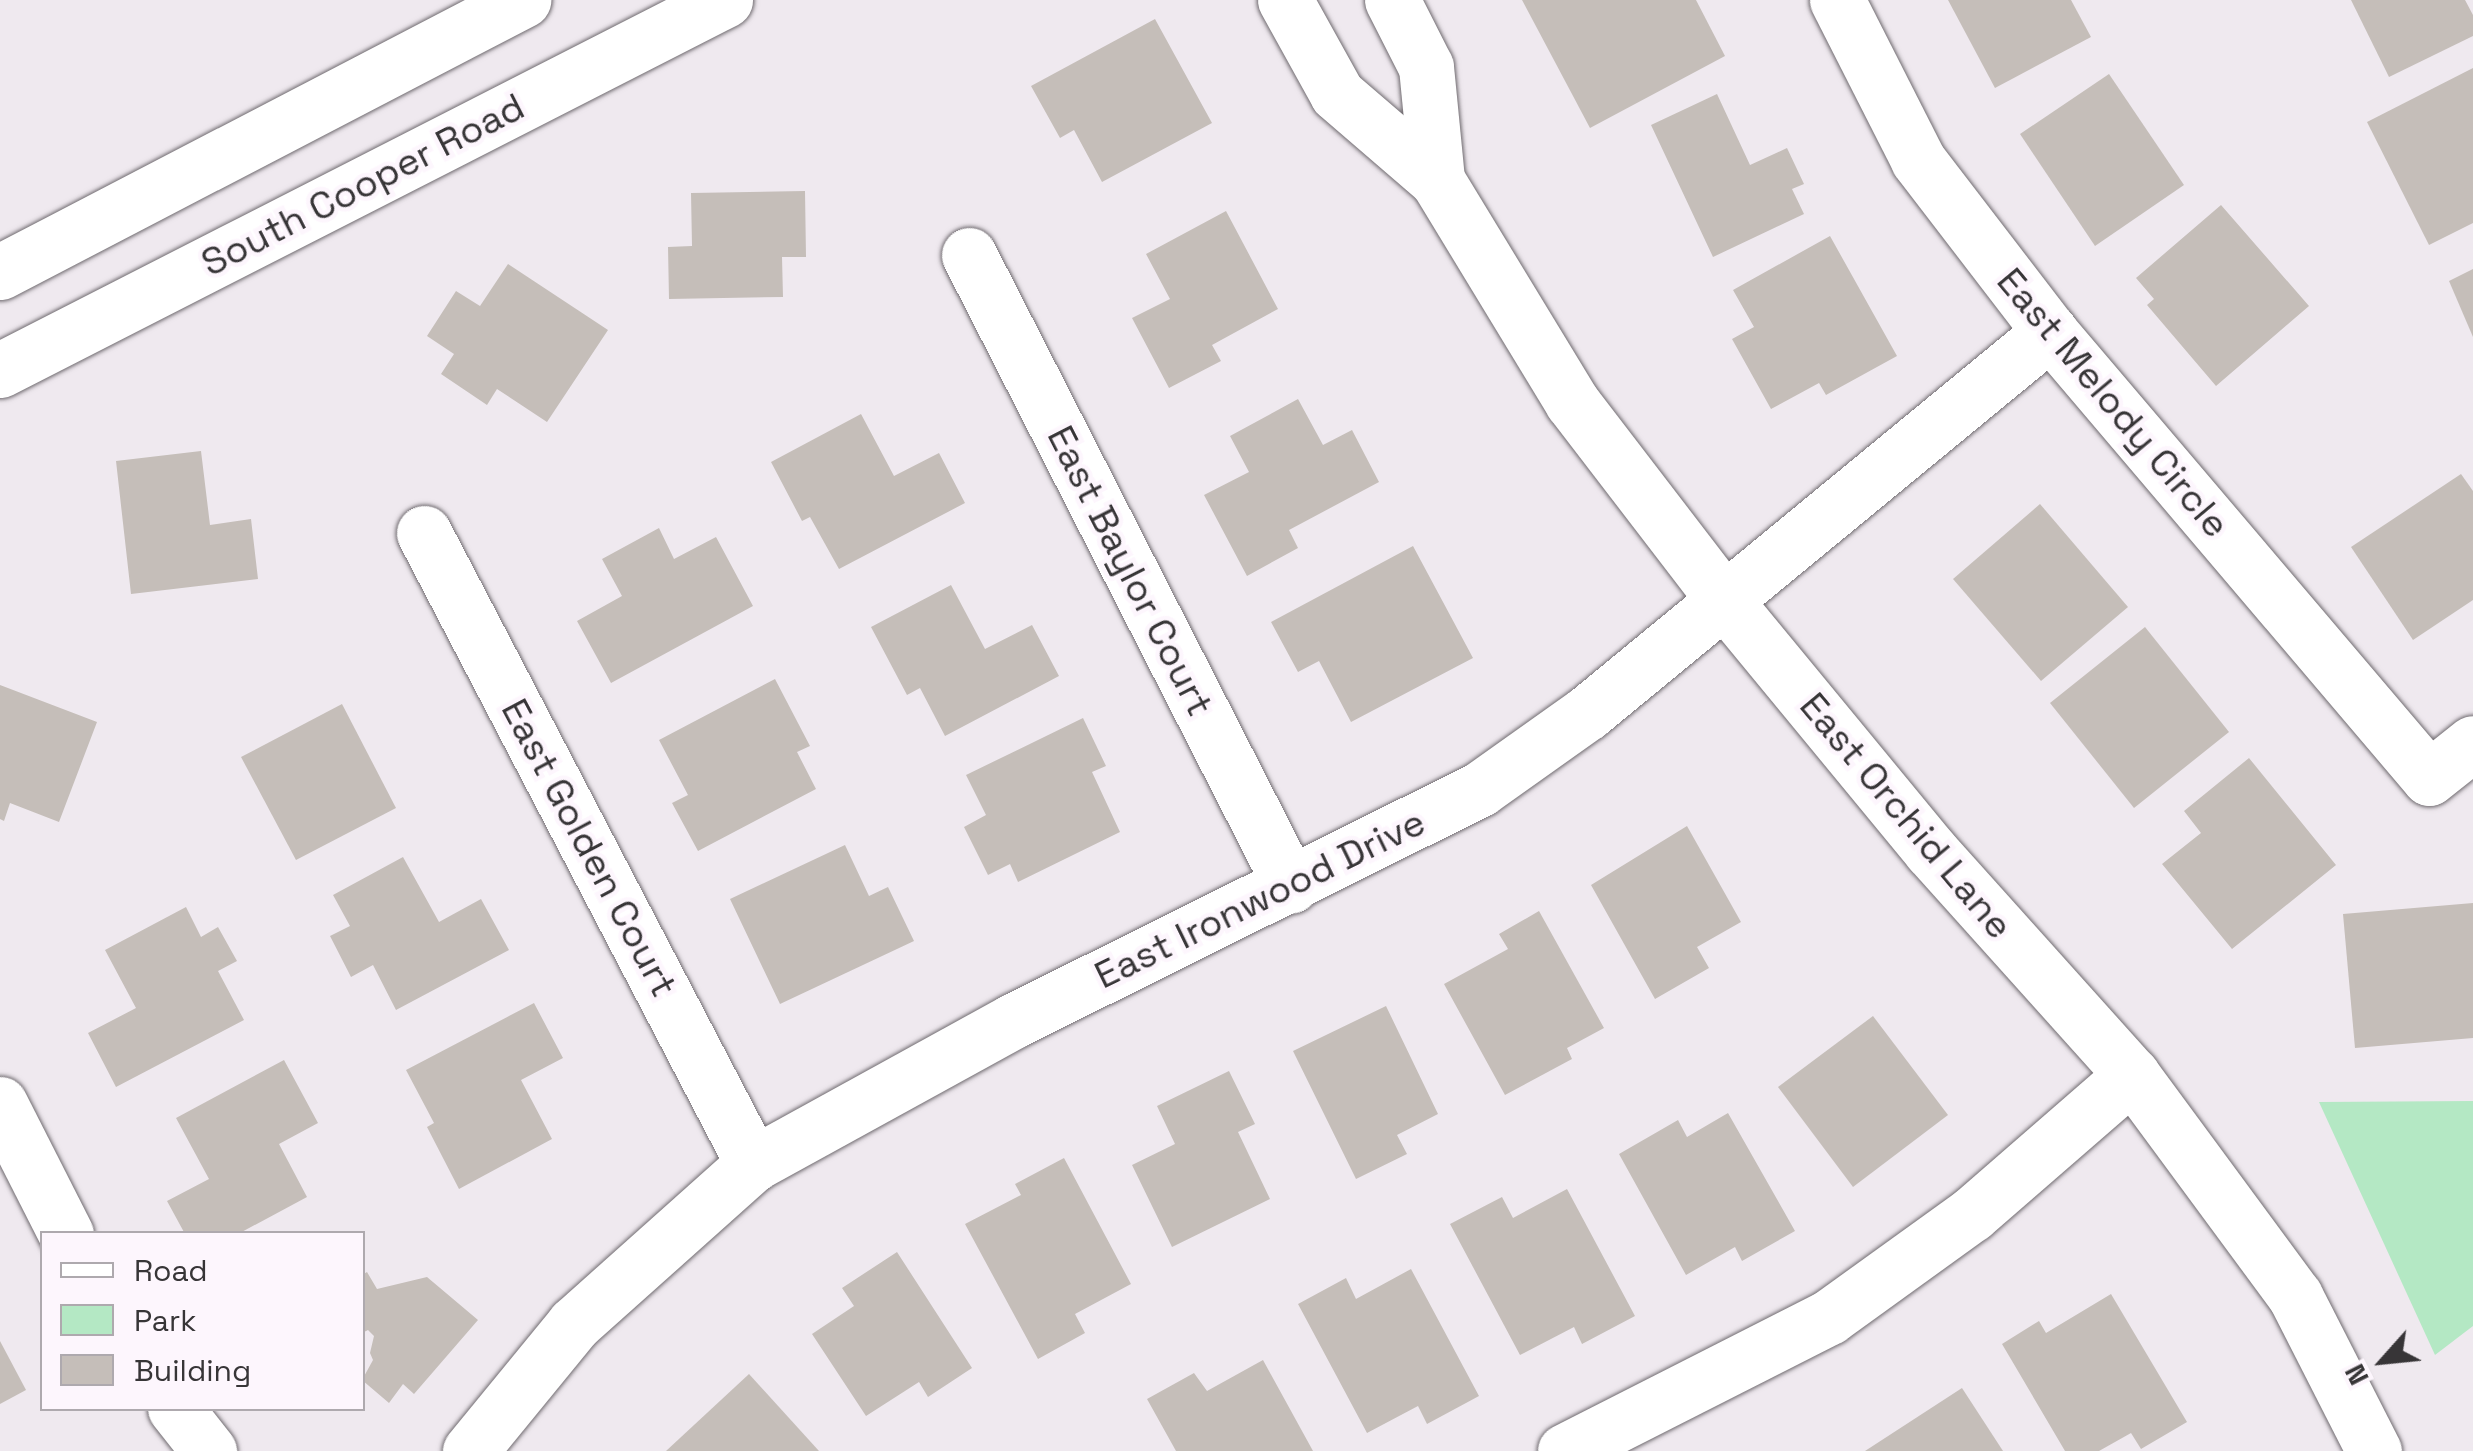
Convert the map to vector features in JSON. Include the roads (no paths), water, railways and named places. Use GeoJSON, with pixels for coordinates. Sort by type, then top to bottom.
{"type":"FeatureCollection","features":[{"type":"Feature","properties":{"kind":"street"},"geometry":{"type":"LineString","coordinates":[[0,272],[524,0]]}},
{"type":"Feature","properties":{"kind":"street","name":"South Cooper Road"},"geometry":{"type":"LineString","coordinates":[[0,370],[725,0]]}},
{"type":"Feature","properties":{"kind":"street","name":"East Orchid Lane"},"geometry":{"type":"LineString","coordinates":[[1285,0],[1337,94],[1437,180],[1572,402],[1724,600],[1931,851],[2132,1075],[2295,1296],[2374,1451]]}},
{"type":"Feature","properties":{"kind":"street","name":"East Orchid Lane"},"geometry":{"type":"LineString","coordinates":[[1392,0],[1426,67],[1437,180]]}},
{"type":"Feature","properties":{"kind":"street","name":"East Melody Circle"},"geometry":{"type":"LineString","coordinates":[[1837,0],[1918,160],[2050,332],[2429,778],[2473,744]]}},
{"type":"Feature","properties":{"kind":"street","name":"East Baylor Court"},"geometry":{"type":"LineString","coordinates":[[969,255],[1291,886]]}},
{"type":"Feature","properties":{"kind":"street","name":"East Ironwood Drive"},"geometry":{"type":"LineString","coordinates":[[470,1451],[574,1324],[753,1164],[1013,1021],[1480,789],[1586,713],[2050,332]]}},
{"type":"Feature","properties":{"kind":"street","name":"East Golden Court"},"geometry":{"type":"LineString","coordinates":[[424,533],[753,1164]]}},
{"type":"Feature","properties":{"kind":"street"},"geometry":{"type":"LineString","coordinates":[[1565,1451],[1828,1316],[1972,1214],[2132,1075]]}},
{"type":"Feature","properties":{"kind":"street"},"geometry":{"type":"LineString","coordinates":[[0,1104],[64,1231]]}},
{"type":"Feature","properties":{"kind":"street"},"geometry":{"type":"LineString","coordinates":[[178,1411],[209,1451]]}}]}
